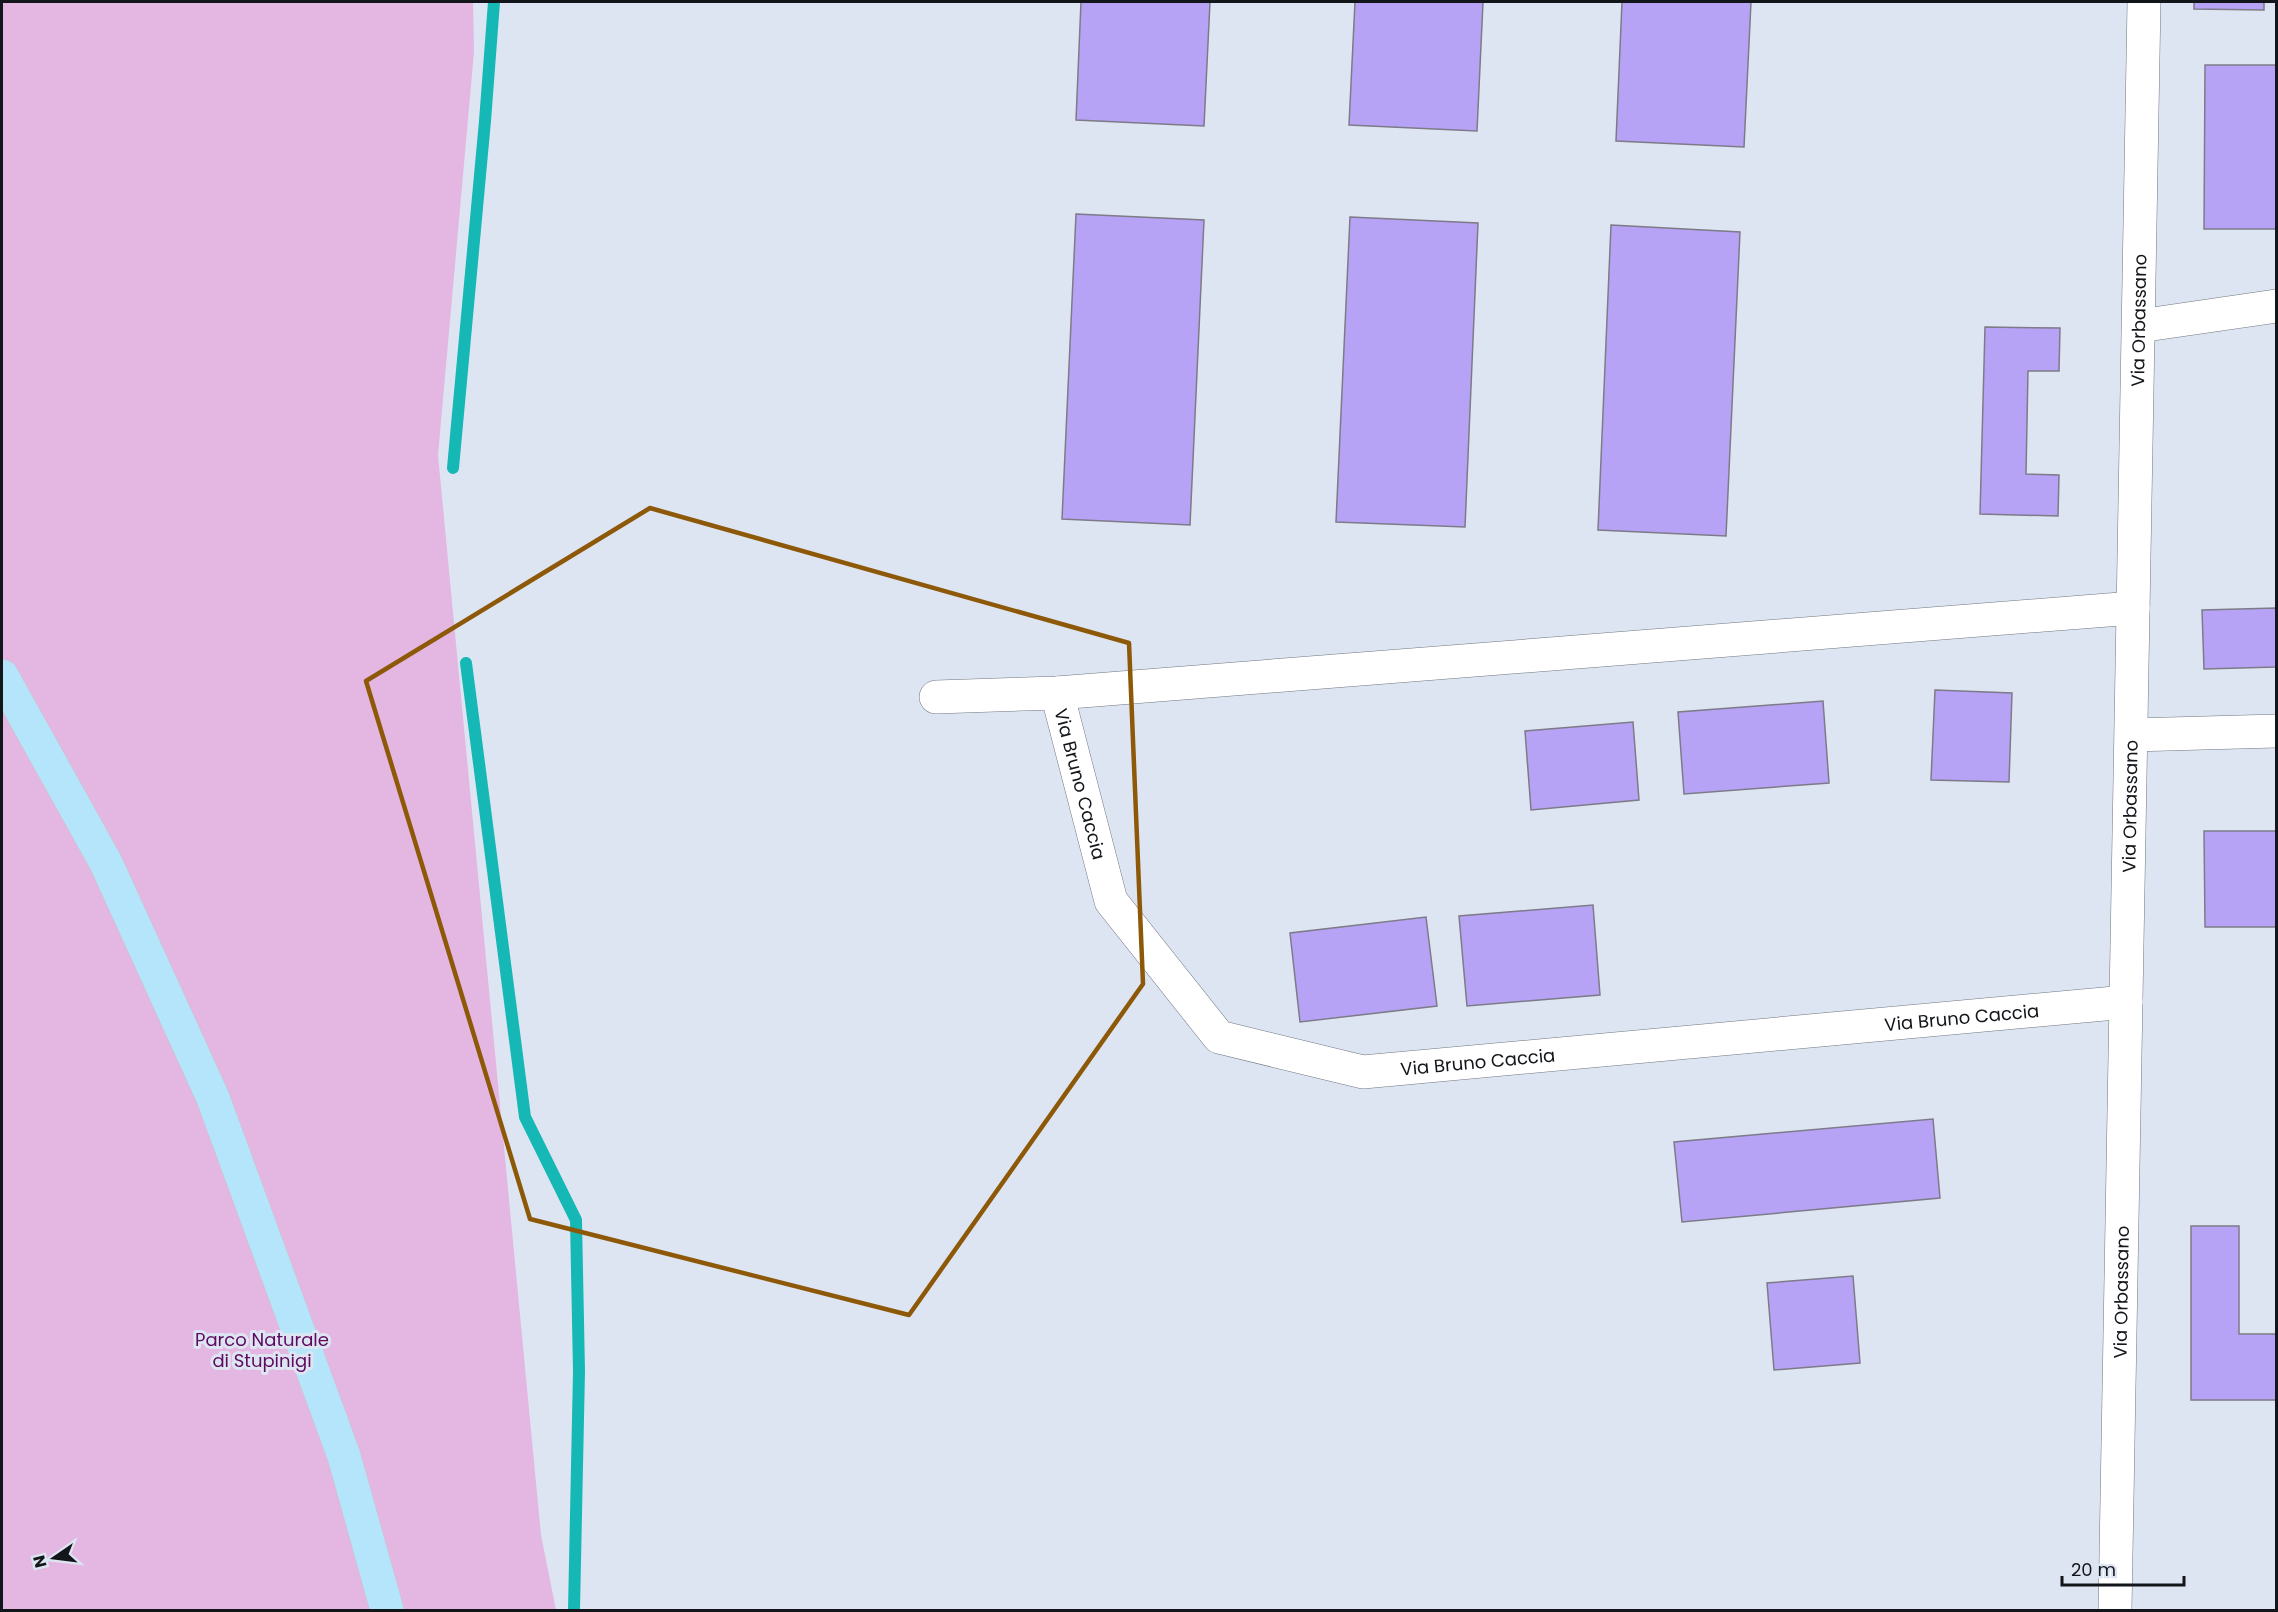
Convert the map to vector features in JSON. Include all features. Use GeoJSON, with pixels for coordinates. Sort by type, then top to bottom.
{"type":"FeatureCollection","features":[{"type":"Feature","properties":{"kind":"main road"},"geometry":{"type":"LineString","coordinates":[[2,676],[106,863],[213,1098],[344,1456],[387,1611]]}},
{"type":"Feature","properties":{"kind":"street","name":"Via Orbassano"},"geometry":{"type":"LineString","coordinates":[[2115,1611],[2144,2]]}},
{"type":"Feature","properties":{"kind":"street"},"geometry":{"type":"LineString","coordinates":[[2139,326],[2277,306]]}},
{"type":"Feature","properties":{"kind":"street"},"geometry":{"type":"LineString","coordinates":[[936,697],[1057,693],[2133,608]]}},
{"type":"Feature","properties":{"kind":"street","name":"Via Bruno Caccia"},"geometry":{"type":"LineString","coordinates":[[1057,693],[1111,901],[1220,1037],[1363,1072],[2127,1002]]}},
{"type":"Feature","properties":{"kind":"street"},"geometry":{"type":"LineString","coordinates":[[2132,735],[2277,731]]}},
{"type":"Feature","properties":{"kind":"highlighted area"},"geometry":{"type":"Polygon","coordinates":[[[650,508],[1129,643],[1143,984],[909,1315],[530,1219],[366,681],[650,508]]]}},
{"type":"Feature","properties":{"kind":"green space","name":"Parco Naturale di Stupinigi"},"geometry":{"type":"Polygon","coordinates":[[[2,2],[473,2],[474,52],[438,455],[541,1535],[556,1610],[2,1610],[2,2]]]}},
{"type":"Feature","properties":{"kind":"building"},"geometry":{"type":"Polygon","coordinates":[[[1081,2],[1210,2],[1204,126],[1076,120],[1081,2]]]}},
{"type":"Feature","properties":{"kind":"building"},"geometry":{"type":"Polygon","coordinates":[[[1355,2],[1483,2],[1477,131],[1349,125],[1355,2]]]}},
{"type":"Feature","properties":{"kind":"building"},"geometry":{"type":"Polygon","coordinates":[[[1622,2],[1751,2],[1744,147],[1616,141],[1622,2]]]}},
{"type":"Feature","properties":{"kind":"building"},"geometry":{"type":"Polygon","coordinates":[[[2194,2],[2264,2],[2264,10],[2194,9],[2194,2]]]}},
{"type":"Feature","properties":{"kind":"building"},"geometry":{"type":"Polygon","coordinates":[[[2205,65],[2276,65],[2276,229],[2204,229],[2205,65]]]}},
{"type":"Feature","properties":{"kind":"building"},"geometry":{"type":"Polygon","coordinates":[[[1076,214],[1204,220],[1190,525],[1062,519],[1076,214]]]}},
{"type":"Feature","properties":{"kind":"building"},"geometry":{"type":"Polygon","coordinates":[[[1350,217],[1478,223],[1465,527],[1336,522],[1350,217]]]}},
{"type":"Feature","properties":{"kind":"building"},"geometry":{"type":"Polygon","coordinates":[[[1611,225],[1740,232],[1726,536],[1598,530],[1611,225]]]}},
{"type":"Feature","properties":{"kind":"building"},"geometry":{"type":"Polygon","coordinates":[[[1985,327],[2060,328],[2059,371],[2028,371],[2026,474],[2059,475],[2058,516],[1980,514],[1985,327]]]}},
{"type":"Feature","properties":{"kind":"building"},"geometry":{"type":"Polygon","coordinates":[[[2276,608],[2276,667],[2204,669],[2202,610],[2276,608]]]}},
{"type":"Feature","properties":{"kind":"building"},"geometry":{"type":"Polygon","coordinates":[[[1935,690],[2012,693],[2009,782],[1931,780],[1935,690]]]}},
{"type":"Feature","properties":{"kind":"building"},"geometry":{"type":"Polygon","coordinates":[[[1823,701],[1829,783],[1684,794],[1678,712],[1823,701]]]}},
{"type":"Feature","properties":{"kind":"building"},"geometry":{"type":"Polygon","coordinates":[[[1633,722],[1639,800],[1531,810],[1525,731],[1633,722]]]}},
{"type":"Feature","properties":{"kind":"building"},"geometry":{"type":"Polygon","coordinates":[[[2204,831],[2276,831],[2276,927],[2205,927],[2204,831]]]}},
{"type":"Feature","properties":{"kind":"building"},"geometry":{"type":"Polygon","coordinates":[[[1593,905],[1600,995],[1467,1006],[1459,916],[1593,905]]]}},
{"type":"Feature","properties":{"kind":"building"},"geometry":{"type":"Polygon","coordinates":[[[1426,917],[1437,1006],[1300,1022],[1290,933],[1426,917]]]}},
{"type":"Feature","properties":{"kind":"building"},"geometry":{"type":"Polygon","coordinates":[[[1933,1119],[1940,1198],[1682,1222],[1674,1142],[1933,1119]]]}},
{"type":"Feature","properties":{"kind":"building"},"geometry":{"type":"Polygon","coordinates":[[[2191,1226],[2239,1226],[2239,1334],[2276,1334],[2276,1400],[2191,1400],[2191,1226]]]}},
{"type":"Feature","properties":{"kind":"building"},"geometry":{"type":"Polygon","coordinates":[[[1853,1276],[1860,1363],[1774,1370],[1767,1283],[1853,1276]]]}},
{"type":"Feature","properties":{"kind":"waterway"},"geometry":{"type":"LineString","coordinates":[[453,468],[494,2]]}},
{"type":"Feature","properties":{"kind":"waterway"},"geometry":{"type":"LineString","coordinates":[[466,663],[525,1117],[576,1220],[579,1371],[574,1610]]}}]}
